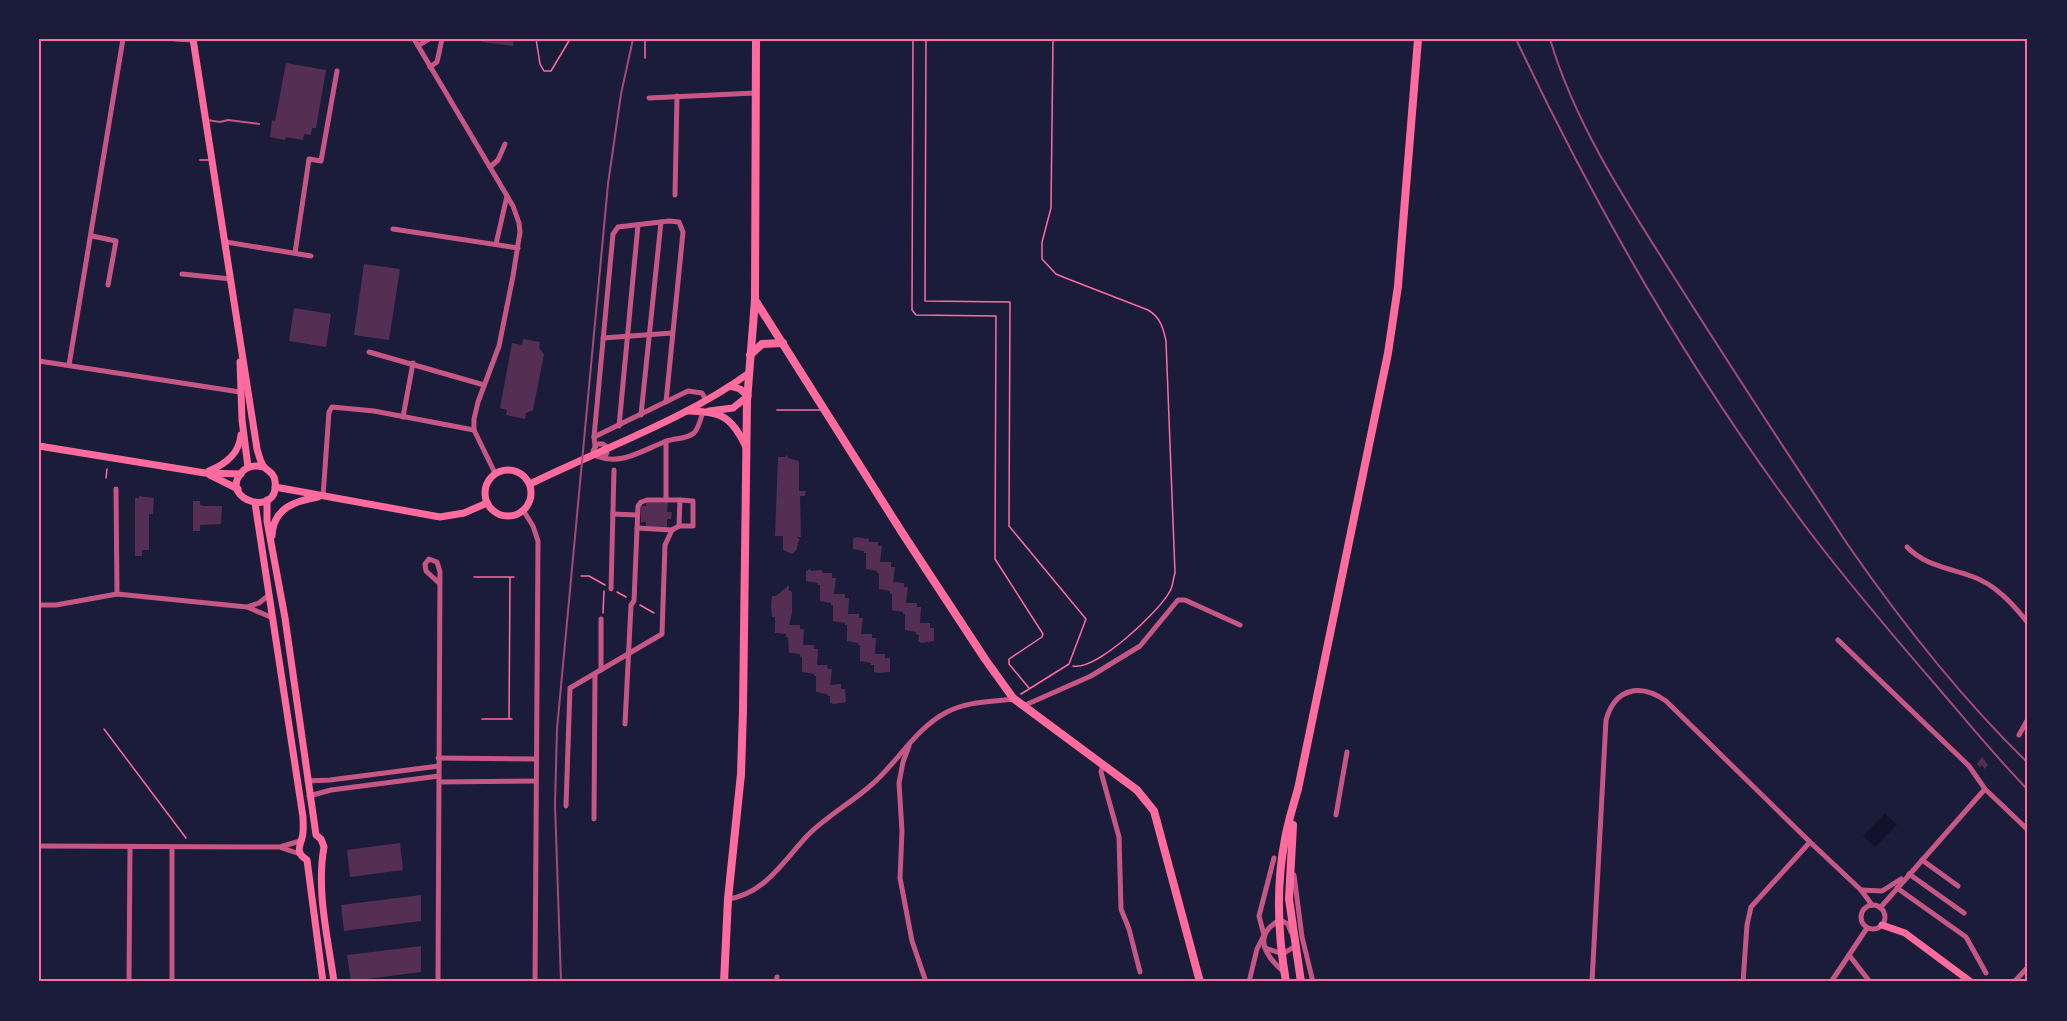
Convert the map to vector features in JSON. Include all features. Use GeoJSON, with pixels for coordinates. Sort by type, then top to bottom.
{"type":"FeatureCollection","features":[{"type":"Feature","properties":{"kind":"main road"},"geometry":{"type":"LineString","coordinates":[[193,39],[214,160],[257,449],[264,467],[274,476],[275,487],[267,500],[255,503],[244,499],[238,489],[241,474],[248,467],[256,465],[264,467]]}},
{"type":"Feature","properties":{"kind":"main road"},"geometry":{"type":"LineString","coordinates":[[724,982],[728,899],[741,774],[748,396],[755,300],[756,39]]}},
{"type":"Feature","properties":{"kind":"main road"},"geometry":{"type":"LineString","coordinates":[[1286,982],[1280,920],[1281,866],[1285,838],[1298,789],[1388,353],[1398,286],[1418,39]]}},
{"type":"Feature","properties":{"kind":"main road"},"geometry":{"type":"LineString","coordinates":[[755,300],[985,659],[1014,699],[1137,790],[1154,811],[1200,982]]}},
{"type":"Feature","properties":{"kind":"main road"},"geometry":{"type":"LineString","coordinates":[[239,339],[240,392],[248,467]]}},
{"type":"Feature","properties":{"kind":"main road"},"geometry":{"type":"LineString","coordinates":[[750,355],[762,344],[783,343]]}},
{"type":"Feature","properties":{"kind":"main road"},"geometry":{"type":"LineString","coordinates":[[530,484],[687,411],[749,373]]}},
{"type":"Feature","properties":{"kind":"main road"},"geometry":{"type":"LineString","coordinates":[[730,386],[740,388],[748,396]]}},
{"type":"Feature","properties":{"kind":"main road"},"geometry":{"type":"LineString","coordinates":[[687,411],[733,408],[748,396]]}},
{"type":"Feature","properties":{"kind":"main road"},"geometry":{"type":"LineString","coordinates":[[703,411],[719,415],[732,422],[747,449]]}},
{"type":"Feature","properties":{"kind":"main road"},"geometry":{"type":"LineString","coordinates":[[205,473],[220,467],[240,445],[242,420]]}},
{"type":"Feature","properties":{"kind":"main road"},"geometry":{"type":"LineString","coordinates":[[39,446],[205,473],[241,474]]}},
{"type":"Feature","properties":{"kind":"main road"},"geometry":{"type":"LineString","coordinates":[[503,470],[516,471],[522,474],[530,484],[530,501],[524,510],[513,516],[501,514],[491,508],[486,489],[495,473],[503,470]]}},
{"type":"Feature","properties":{"kind":"main road"},"geometry":{"type":"LineString","coordinates":[[205,473],[238,489]]}},
{"type":"Feature","properties":{"kind":"main road"},"geometry":{"type":"LineString","coordinates":[[275,487],[440,517],[464,513],[488,502]]}},
{"type":"Feature","properties":{"kind":"main road"},"geometry":{"type":"LineString","coordinates":[[274,556],[273,525],[281,512],[298,500],[323,496]]}},
{"type":"Feature","properties":{"kind":"main road"},"geometry":{"type":"LineString","coordinates":[[267,500],[267,521],[285,618],[309,796],[316,835],[324,844],[320,879],[334,982]]}},
{"type":"Feature","properties":{"kind":"main road"},"geometry":{"type":"LineString","coordinates":[[255,503],[301,807],[300,854],[307,860],[323,982]]}},
{"type":"Feature","properties":{"kind":"main road"},"geometry":{"type":"LineString","coordinates":[[1298,789],[1291,844],[1289,899],[1297,941],[1301,982]]}},
{"type":"Feature","properties":{"kind":"main road"},"geometry":{"type":"LineString","coordinates":[[301,839],[309,835],[316,835]]}},
{"type":"Feature","properties":{"kind":"main road"},"geometry":{"type":"LineString","coordinates":[[307,860],[321,856]]}},
{"type":"Feature","properties":{"kind":"main road"},"geometry":{"type":"LineString","coordinates":[[1882,925],[1905,933],[1971,982]]}},
{"type":"Feature","properties":{"kind":"street"},"geometry":{"type":"LineString","coordinates":[[69,365],[123,39]]}},
{"type":"Feature","properties":{"kind":"street"},"geometry":{"type":"LineString","coordinates":[[174,39],[193,39]]}},
{"type":"Feature","properties":{"kind":"street"},"geometry":{"type":"LineString","coordinates":[[414,39],[507,196],[519,223],[518,248],[499,346],[475,411],[474,430],[495,473]]}},
{"type":"Feature","properties":{"kind":"street"},"geometry":{"type":"LineString","coordinates":[[418,45],[429,39]]}},
{"type":"Feature","properties":{"kind":"street"},"geometry":{"type":"LineString","coordinates":[[430,67],[437,62],[442,39]]}},
{"type":"Feature","properties":{"kind":"street"},"geometry":{"type":"LineString","coordinates":[[295,253],[309,159],[321,161],[337,72]]}},
{"type":"Feature","properties":{"kind":"street"},"geometry":{"type":"LineString","coordinates":[[649,98],[755,93]]}},
{"type":"Feature","properties":{"kind":"street"},"geometry":{"type":"LineString","coordinates":[[675,195],[677,96]]}},
{"type":"Feature","properties":{"kind":"street"},"geometry":{"type":"LineString","coordinates":[[490,167],[498,160],[505,144]]}},
{"type":"Feature","properties":{"kind":"street"},"geometry":{"type":"LineString","coordinates":[[496,244],[507,196]]}},
{"type":"Feature","properties":{"kind":"street"},"geometry":{"type":"LineString","coordinates":[[641,416],[661,222]]}},
{"type":"Feature","properties":{"kind":"street"},"geometry":{"type":"LineString","coordinates":[[666,402],[683,232],[679,222],[618,227],[613,234],[594,454],[598,458],[617,460],[628,458],[666,441],[690,436],[697,430],[703,411]]}},
{"type":"Feature","properties":{"kind":"street"},"geometry":{"type":"LineString","coordinates":[[619,426],[638,225]]}},
{"type":"Feature","properties":{"kind":"street"},"geometry":{"type":"LineString","coordinates":[[393,229],[518,248]]}},
{"type":"Feature","properties":{"kind":"street"},"geometry":{"type":"LineString","coordinates":[[92,236],[116,241],[108,285]]}},
{"type":"Feature","properties":{"kind":"street"},"geometry":{"type":"LineString","coordinates":[[226,242],[311,256]]}},
{"type":"Feature","properties":{"kind":"street"},"geometry":{"type":"LineString","coordinates":[[182,274],[231,279]]}},
{"type":"Feature","properties":{"kind":"street"},"geometry":{"type":"LineString","coordinates":[[603,338],[672,333]]}},
{"type":"Feature","properties":{"kind":"street"},"geometry":{"type":"LineString","coordinates":[[369,352],[484,385]]}},
{"type":"Feature","properties":{"kind":"street"},"geometry":{"type":"LineString","coordinates":[[39,361],[240,392]]}},
{"type":"Feature","properties":{"kind":"street"},"geometry":{"type":"LineString","coordinates":[[403,417],[413,363]]}},
{"type":"Feature","properties":{"kind":"street"},"geometry":{"type":"LineString","coordinates":[[594,437],[688,391],[702,393],[706,400]]}},
{"type":"Feature","properties":{"kind":"street"},"geometry":{"type":"LineString","coordinates":[[323,496],[329,412],[332,407],[374,411],[474,430]]}},
{"type":"Feature","properties":{"kind":"street"},"geometry":{"type":"LineString","coordinates":[[666,441],[666,500]]}},
{"type":"Feature","properties":{"kind":"street"},"geometry":{"type":"LineString","coordinates":[[595,446],[603,444],[607,447],[604,457]]}},
{"type":"Feature","properties":{"kind":"street"},"geometry":{"type":"LineString","coordinates":[[611,589],[614,470]]}},
{"type":"Feature","properties":{"kind":"street"},"geometry":{"type":"LineString","coordinates":[[116,489],[117,594]]}},
{"type":"Feature","properties":{"kind":"street"},"geometry":{"type":"LineString","coordinates":[[625,724],[630,605],[634,601],[637,528],[641,502],[647,500],[693,501],[693,526],[679,526],[672,530],[637,528]]}},
{"type":"Feature","properties":{"kind":"street"},"geometry":{"type":"LineString","coordinates":[[679,526],[680,500]]}},
{"type":"Feature","properties":{"kind":"street"},"geometry":{"type":"LineString","coordinates":[[524,510],[538,541],[535,982]]}},
{"type":"Feature","properties":{"kind":"street"},"geometry":{"type":"LineString","coordinates":[[613,514],[638,515]]}},
{"type":"Feature","properties":{"kind":"street"},"geometry":{"type":"LineString","coordinates":[[566,806],[570,688],[662,634],[665,545],[672,530]]}},
{"type":"Feature","properties":{"kind":"street"},"geometry":{"type":"LineString","coordinates":[[1907,547],[1917,557],[1984,582],[2013,604],[2028,623]]}},
{"type":"Feature","properties":{"kind":"street"},"geometry":{"type":"LineString","coordinates":[[438,982],[439,583]]}},
{"type":"Feature","properties":{"kind":"street"},"geometry":{"type":"LineString","coordinates":[[39,605],[56,605],[117,594],[247,607],[273,618]]}},
{"type":"Feature","properties":{"kind":"street"},"geometry":{"type":"LineString","coordinates":[[247,607],[259,603],[269,595]]}},
{"type":"Feature","properties":{"kind":"street"},"geometry":{"type":"LineString","coordinates":[[1023,706],[1097,673],[1140,646],[1178,600],[1185,600],[1240,625]]}},
{"type":"Feature","properties":{"kind":"street"},"geometry":{"type":"LineString","coordinates":[[594,819],[601,619]]}},
{"type":"Feature","properties":{"kind":"street"},"geometry":{"type":"LineString","coordinates":[[1838,640],[1969,766],[1985,789],[2028,830]]}},
{"type":"Feature","properties":{"kind":"street"},"geometry":{"type":"LineString","coordinates":[[1592,982],[1606,720],[1618,697],[1630,691],[1639,690],[1656,694],[1666,701],[1861,890],[1872,905],[1880,908],[1884,915],[1882,925],[1874,929],[1867,928],[1861,915],[1866,907],[1872,905]]}},
{"type":"Feature","properties":{"kind":"street"},"geometry":{"type":"LineString","coordinates":[[728,899],[743,897],[766,882],[809,834],[868,788],[930,723],[949,711],[982,702],[1014,699]]}},
{"type":"Feature","properties":{"kind":"street"},"geometry":{"type":"LineString","coordinates":[[2019,735],[2028,719]]}},
{"type":"Feature","properties":{"kind":"street"},"geometry":{"type":"LineString","coordinates":[[911,742],[903,762],[899,783],[902,831],[900,878],[912,941],[926,982]]}},
{"type":"Feature","properties":{"kind":"street"},"geometry":{"type":"LineString","coordinates":[[1336,815],[1347,752]]}},
{"type":"Feature","properties":{"kind":"street"},"geometry":{"type":"LineString","coordinates":[[438,758],[536,759]]}},
{"type":"Feature","properties":{"kind":"street"},"geometry":{"type":"LineString","coordinates":[[1103,764],[1101,772],[1119,837],[1121,909],[1129,929],[1140,972]]}},
{"type":"Feature","properties":{"kind":"street"},"geometry":{"type":"LineString","coordinates":[[307,781],[439,766]]}},
{"type":"Feature","properties":{"kind":"street"},"geometry":{"type":"LineString","coordinates":[[309,796],[332,790],[439,779],[536,781]]}},
{"type":"Feature","properties":{"kind":"street"},"geometry":{"type":"LineString","coordinates":[[1880,908],[1985,789]]}},
{"type":"Feature","properties":{"kind":"street"},"geometry":{"type":"LineString","coordinates":[[280,847],[301,839]]}},
{"type":"Feature","properties":{"kind":"street"},"geometry":{"type":"LineString","coordinates":[[1743,982],[1747,925],[1751,907],[1810,842]]}},
{"type":"Feature","properties":{"kind":"street"},"geometry":{"type":"LineString","coordinates":[[39,846],[280,847],[300,854]]}},
{"type":"Feature","properties":{"kind":"street"},"geometry":{"type":"LineString","coordinates":[[129,982],[130,847]]}},
{"type":"Feature","properties":{"kind":"street"},"geometry":{"type":"LineString","coordinates":[[172,847],[172,982]]}},
{"type":"Feature","properties":{"kind":"street"},"geometry":{"type":"LineString","coordinates":[[1274,858],[1259,916],[1268,957],[1284,972]]}},
{"type":"Feature","properties":{"kind":"street"},"geometry":{"type":"LineString","coordinates":[[1922,860],[1958,886]]}},
{"type":"Feature","properties":{"kind":"street"},"geometry":{"type":"LineString","coordinates":[[1861,890],[1882,891],[1914,868]]}},
{"type":"Feature","properties":{"kind":"street"},"geometry":{"type":"LineString","coordinates":[[1909,874],[1964,913]]}},
{"type":"Feature","properties":{"kind":"street"},"geometry":{"type":"LineString","coordinates":[[1897,888],[1966,937],[1986,973]]}},
{"type":"Feature","properties":{"kind":"street"},"geometry":{"type":"LineString","coordinates":[[1249,982],[1257,949],[1264,935],[1270,925],[1280,920],[1288,924],[1313,982]]}},
{"type":"Feature","properties":{"kind":"street"},"geometry":{"type":"LineString","coordinates":[[1831,982],[1867,928]]}},
{"type":"Feature","properties":{"kind":"street"},"geometry":{"type":"LineString","coordinates":[[1265,948],[1283,954],[1297,941]]}},
{"type":"Feature","properties":{"kind":"street"},"geometry":{"type":"LineString","coordinates":[[1849,955],[1870,982]]}},
{"type":"Feature","properties":{"kind":"street"},"geometry":{"type":"LineString","coordinates":[[2014,982],[2028,967]]}},
{"type":"Feature","properties":{"kind":"lane"},"geometry":{"type":"LineString","coordinates":[[207,120],[260,124]]}},
{"type":"Feature","properties":{"kind":"lane"},"geometry":{"type":"LineString","coordinates":[[200,160],[214,160]]}},
{"type":"Feature","properties":{"kind":"lane"},"geometry":{"type":"LineString","coordinates":[[777,410],[825,410]]}},
{"type":"Feature","properties":{"kind":"path"},"geometry":{"type":"LineString","coordinates":[[536,39],[540,64],[544,71],[550,70],[570,39]]}},
{"type":"Feature","properties":{"kind":"path"},"geometry":{"type":"LineString","coordinates":[[645,39],[645,58]]}},
{"type":"Feature","properties":{"kind":"path"},"geometry":{"type":"LineString","coordinates":[[913,39],[912,310],[916,315],[996,316],[995,560],[1043,634],[1042,637],[1009,659],[1009,664],[1029,689]]}},
{"type":"Feature","properties":{"kind":"path"},"geometry":{"type":"LineString","coordinates":[[927,39],[925,301],[1010,302],[1009,526],[1086,619],[1069,664],[1014,699]]}},
{"type":"Feature","properties":{"kind":"path"},"geometry":{"type":"LineString","coordinates":[[975,39],[981,39]]}},
{"type":"Feature","properties":{"kind":"path"},"geometry":{"type":"LineString","coordinates":[[1053,39],[1051,208],[1042,242],[1042,259],[1056,274],[1148,310],[1156,315],[1164,330],[1175,573],[1170,591],[1128,638],[1090,663],[1077,668],[1073,666]]}},
{"type":"Feature","properties":{"kind":"path"},"geometry":{"type":"LineString","coordinates":[[106,478],[107,469]]}},
{"type":"Feature","properties":{"kind":"path"},"geometry":{"type":"LineString","coordinates":[[474,577],[514,577]]}},
{"type":"Feature","properties":{"kind":"path"},"geometry":{"type":"LineString","coordinates":[[482,719],[511,719],[510,577]]}},
{"type":"Feature","properties":{"kind":"path"},"geometry":{"type":"LineString","coordinates":[[601,619],[604,584]]}},
{"type":"Feature","properties":{"kind":"path"},"geometry":{"type":"LineString","coordinates":[[634,601],[663,618]]}},
{"type":"Feature","properties":{"kind":"path"},"geometry":{"type":"LineString","coordinates":[[104,729],[186,838]]}},
{"type":"Feature","properties":{"kind":"shaded area"},"geometry":{"type":"Polygon","coordinates":[[[1885,813],[1897,825],[1875,847],[1863,836],[1885,813]]]}},
{"type":"Feature","properties":{"kind":"building"},"geometry":{"type":"Polygon","coordinates":[[[482,39],[514,39],[513,46],[482,42],[482,39]]]}},
{"type":"Feature","properties":{"kind":"building"},"geometry":{"type":"Polygon","coordinates":[[[286,63],[326,70],[316,128],[312,128],[311,135],[304,134],[303,140],[270,137],[286,63]]]}},
{"type":"Feature","properties":{"kind":"building"},"geometry":{"type":"Polygon","coordinates":[[[364,264],[400,269],[389,340],[354,335],[364,264]]]}},
{"type":"Feature","properties":{"kind":"building"},"geometry":{"type":"Polygon","coordinates":[[[294,308],[331,314],[326,347],[289,341],[294,308]]]}},
{"type":"Feature","properties":{"kind":"building"},"geometry":{"type":"Polygon","coordinates":[[[523,339],[540,342],[539,348],[544,354],[533,410],[526,413],[525,419],[506,415],[507,410],[500,408],[512,343],[522,345],[523,339]]]}},
{"type":"Feature","properties":{"kind":"building"},"geometry":{"type":"Polygon","coordinates":[[[786,454],[788,458],[799,461],[799,491],[806,491],[805,496],[800,496],[801,537],[797,537],[800,540],[797,549],[792,554],[783,550],[783,536],[775,536],[778,457],[786,457],[786,454]]]}},
{"type":"Feature","properties":{"kind":"building"},"geometry":{"type":"Polygon","coordinates":[[[139,496],[154,498],[153,514],[149,514],[149,550],[142,550],[142,556],[135,556],[135,498],[139,496]]]}},
{"type":"Feature","properties":{"kind":"building"},"geometry":{"type":"Polygon","coordinates":[[[193,501],[200,501],[200,505],[205,506],[222,506],[221,524],[200,525],[200,531],[193,531],[193,501]]]}},
{"type":"Feature","properties":{"kind":"building"},"geometry":{"type":"Polygon","coordinates":[[[646,502],[668,503],[667,512],[672,512],[671,519],[667,519],[667,527],[646,526],[646,522],[641,522],[641,506],[646,506],[646,502]]]}},
{"type":"Feature","properties":{"kind":"building"},"geometry":{"type":"Polygon","coordinates":[[[857,537],[867,539],[868,537],[869,542],[878,542],[878,546],[882,546],[880,562],[891,562],[891,567],[895,567],[893,582],[904,583],[904,587],[908,587],[906,603],[917,603],[917,607],[921,607],[920,623],[930,623],[930,628],[934,628],[934,641],[922,643],[918,641],[919,635],[916,632],[905,630],[905,614],[892,610],[890,591],[879,589],[879,573],[866,569],[864,551],[853,549],[853,539],[857,537]]]}},
{"type":"Feature","properties":{"kind":"building"},"geometry":{"type":"Polygon","coordinates":[[[810,569],[832,573],[832,578],[836,578],[834,594],[845,594],[845,598],[849,598],[848,614],[859,614],[859,618],[863,618],[861,634],[872,634],[872,638],[876,638],[875,654],[885,654],[885,658],[890,658],[890,672],[874,672],[874,665],[860,661],[860,645],[847,641],[847,625],[833,621],[833,605],[820,601],[820,585],[806,581],[806,571],[810,569]]]}},
{"type":"Feature","properties":{"kind":"building"},"geometry":{"type":"Polygon","coordinates":[[[789,585],[789,590],[792,592],[792,613],[789,625],[800,625],[800,629],[804,629],[803,645],[814,645],[814,649],[818,649],[817,665],[827,665],[828,669],[832,669],[830,685],[841,684],[841,689],[845,689],[846,702],[830,703],[830,696],[816,692],[816,676],[802,672],[802,656],[789,653],[786,634],[775,633],[772,596],[776,596],[789,585]]]}},
{"type":"Feature","properties":{"kind":"building"},"geometry":{"type":"Polygon","coordinates":[[[1982,757],[1988,765],[1985,769],[1982,765],[1980,767],[1977,764],[1982,757]]]}},
{"type":"Feature","properties":{"kind":"building"},"geometry":{"type":"Polygon","coordinates":[[[400,843],[403,870],[350,877],[347,850],[400,843]]]}},
{"type":"Feature","properties":{"kind":"building"},"geometry":{"type":"Polygon","coordinates":[[[421,895],[421,921],[344,931],[341,905],[421,895]]]}},
{"type":"Feature","properties":{"kind":"building"},"geometry":{"type":"Polygon","coordinates":[[[421,946],[421,972],[351,981],[347,955],[421,946]]]}},
{"type":"Feature","properties":{"kind":"railway"},"geometry":{"type":"LineString","coordinates":[[561,982],[555,804],[557,729],[608,184],[621,94],[633,39]]}},
{"type":"Feature","properties":{"kind":"railway"},"geometry":{"type":"LineString","coordinates":[[1516,39],[1614,230],[1726,414],[1840,571],[1972,728],[2028,790]]}},
{"type":"Feature","properties":{"kind":"railway"},"geometry":{"type":"LineString","coordinates":[[1550,39],[1573,102],[1621,192],[1826,512],[1868,574],[1955,686],[2028,763]]}}]}
